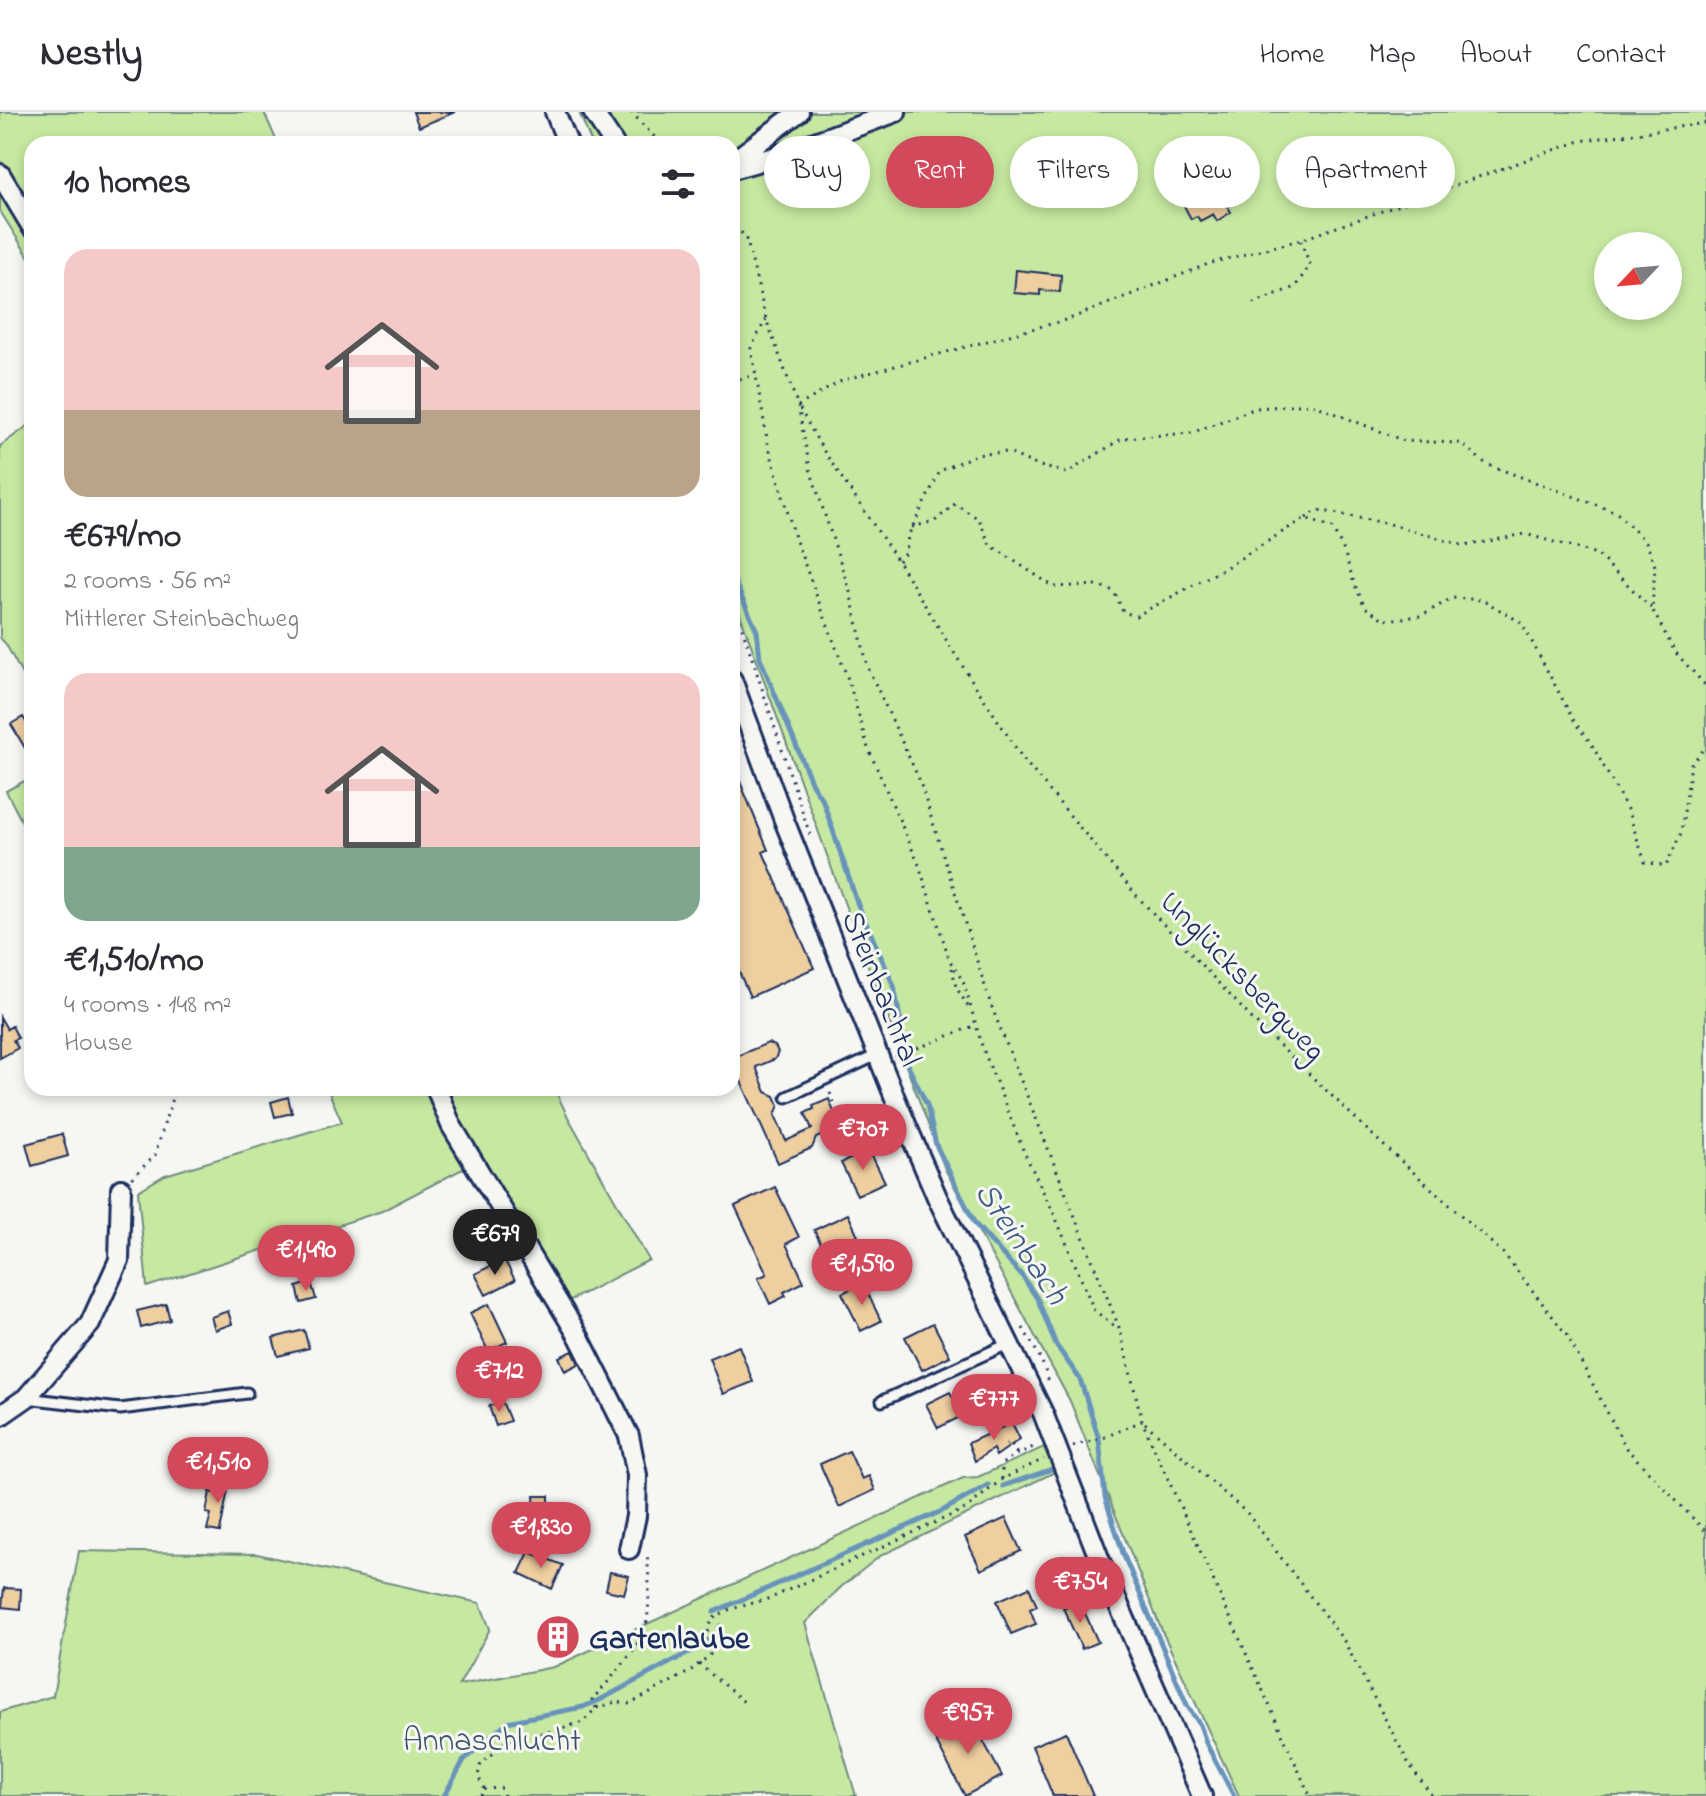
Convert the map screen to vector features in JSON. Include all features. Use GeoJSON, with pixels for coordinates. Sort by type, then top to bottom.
{"type":"FeatureCollection","features":[{"type":"Feature","properties":{"kind":"street"},"geometry":{"type":"LineString","coordinates":[[555,112],[565,136]]}},
{"type":"Feature","properties":{"kind":"street"},"geometry":{"type":"LineString","coordinates":[[593,112],[609,136]]}},
{"type":"Feature","properties":{"kind":"street"},"geometry":{"type":"LineString","coordinates":[[740,155],[781,118],[799,112]]}},
{"type":"Feature","properties":{"kind":"street"},"geometry":{"type":"LineString","coordinates":[[740,167],[896,112]]}},
{"type":"Feature","properties":{"kind":"street"},"geometry":{"type":"LineString","coordinates":[[0,174],[24,214]]}},
{"type":"Feature","properties":{"kind":"street","name":"Steinbachtal"},"geometry":{"type":"LineString","coordinates":[[740,702],[877,1055],[937,1197],[1043,1413],[1066,1449],[1104,1571],[1202,1796]]}},
{"type":"Feature","properties":{"kind":"street"},"geometry":{"type":"LineString","coordinates":[[439,1096],[451,1125],[579,1337],[629,1436],[637,1475],[637,1547]]}},
{"type":"Feature","properties":{"kind":"street"},"geometry":{"type":"LineString","coordinates":[[0,1416],[26,1398],[90,1324],[119,1260],[121,1189]]}},
{"type":"Feature","properties":{"kind":"lane"},"geometry":{"type":"LineString","coordinates":[[787,1097],[877,1055]]}},
{"type":"Feature","properties":{"kind":"lane"},"geometry":{"type":"LineString","coordinates":[[882,1401],[1010,1343]]}},
{"type":"Feature","properties":{"kind":"lane"},"geometry":{"type":"LineString","coordinates":[[26,1398],[120,1409],[247,1393]]}},
{"type":"Feature","properties":{"kind":"path"},"geometry":{"type":"LineString","coordinates":[[631,112],[654,136]]}},
{"type":"Feature","properties":{"kind":"path"},"geometry":{"type":"LineString","coordinates":[[798,406],[843,380],[1069,319],[1211,263],[1300,240],[1580,141],[1706,123]]}},
{"type":"Feature","properties":{"kind":"path"},"geometry":{"type":"LineString","coordinates":[[740,231],[747,241],[766,319],[798,406],[810,469],[850,592],[868,668],[919,779],[991,1005],[1120,1330],[1142,1421],[1310,1796]]}},
{"type":"Feature","properties":{"kind":"path"},"geometry":{"type":"LineString","coordinates":[[1253,303],[1295,287],[1310,265],[1300,240]]}},
{"type":"Feature","properties":{"kind":"path"},"geometry":{"type":"LineString","coordinates":[[766,319],[751,348],[754,375],[768,444],[796,541],[849,682],[868,748],[930,895],[956,987],[972,1014]]}},
{"type":"Feature","properties":{"kind":"path"},"geometry":{"type":"LineString","coordinates":[[740,379],[754,375]]}},
{"type":"Feature","properties":{"kind":"path"},"geometry":{"type":"LineString","coordinates":[[898,561],[906,552],[912,527],[940,471],[975,455],[1007,452],[1036,465],[1067,473],[1123,438],[1191,433],[1256,408],[1312,404],[1404,441],[1460,443],[1486,464],[1616,512],[1646,542],[1655,566],[1652,609]]}},
{"type":"Feature","properties":{"kind":"path","name":"Unglücksbergweg"},"geometry":{"type":"LineString","coordinates":[[798,406],[823,450],[898,561],[1023,759],[1136,895],[1255,1022],[1381,1143],[1504,1254],[1567,1335],[1626,1448],[1706,1532]]}},
{"type":"Feature","properties":{"kind":"path"},"geometry":{"type":"LineString","coordinates":[[912,527],[935,521],[955,504],[979,519],[990,545],[1054,587],[1097,585],[1114,591],[1123,612],[1136,616],[1225,568],[1318,510],[1390,524],[1465,546],[1525,534],[1597,554],[1652,609],[1675,652],[1706,686]]}},
{"type":"Feature","properties":{"kind":"path"},"geometry":{"type":"LineString","coordinates":[[1305,518],[1332,528],[1365,607],[1385,620],[1421,616],[1452,598],[1483,600],[1522,623],[1575,723],[1591,743],[1628,811],[1645,862],[1666,866],[1681,833],[1691,764],[1706,747]]}},
{"type":"Feature","properties":{"kind":"path"},"geometry":{"type":"LineString","coordinates":[[740,622],[812,843]]}},
{"type":"Feature","properties":{"kind":"path"},"geometry":{"type":"LineString","coordinates":[[951,964],[963,981],[972,1014],[1024,1152],[1055,1216],[1094,1310],[1120,1330]]}},
{"type":"Feature","properties":{"kind":"path"},"geometry":{"type":"LineString","coordinates":[[903,1054],[976,1025]]}},
{"type":"Feature","properties":{"kind":"path"},"geometry":{"type":"LineString","coordinates":[[121,1189],[155,1155],[173,1096]]}},
{"type":"Feature","properties":{"kind":"path"},"geometry":{"type":"LineString","coordinates":[[832,1097],[836,1107]]}},
{"type":"Feature","properties":{"kind":"path"},"geometry":{"type":"LineString","coordinates":[[1018,1320],[1041,1359],[1052,1388]]}},
{"type":"Feature","properties":{"kind":"path"},"geometry":{"type":"LineString","coordinates":[[481,1796],[484,1789],[478,1776],[480,1766],[504,1743],[522,1734],[545,1733],[583,1722],[596,1708],[616,1702],[630,1704],[699,1664],[710,1655],[706,1639],[712,1619],[728,1610],[771,1598],[906,1537],[967,1508],[1002,1479],[1066,1449],[1142,1421]]}},
{"type":"Feature","properties":{"kind":"path"},"geometry":{"type":"LineString","coordinates":[[1142,1421],[1248,1514],[1344,1641],[1409,1764],[1431,1795]]}},
{"type":"Feature","properties":{"kind":"path"},"geometry":{"type":"LineString","coordinates":[[1006,1445],[1010,1442],[1017,1454]]}},
{"type":"Feature","properties":{"kind":"path"},"geometry":{"type":"LineString","coordinates":[[1002,1479],[1002,1464],[1032,1448]]}},
{"type":"Feature","properties":{"kind":"path"},"geometry":{"type":"LineString","coordinates":[[596,1708],[592,1699],[604,1688],[645,1630],[649,1572],[637,1547]]}},
{"type":"Feature","properties":{"kind":"path"},"geometry":{"type":"LineString","coordinates":[[699,1664],[744,1702]]}},
{"type":"Feature","properties":{"kind":"path"},"geometry":{"type":"LineString","coordinates":[[484,1789],[502,1788],[504,1796]]}},
{"type":"Feature","properties":{"kind":"green space"},"geometry":{"type":"Polygon","coordinates":[[[0,112],[264,112],[274,136],[24,136],[24,249],[0,211],[0,112]]]}},
{"type":"Feature","properties":{"kind":"green space"},"geometry":{"type":"Polygon","coordinates":[[[579,112],[1706,112],[1706,1796],[1239,1796],[1162,1631],[1070,1401],[945,1169],[740,614],[740,136],[589,136],[579,112]]]}},
{"type":"Feature","properties":{"kind":"green space"},"geometry":{"type":"Polygon","coordinates":[[[24,429],[24,678],[0,638],[0,446],[24,429]]]}},
{"type":"Feature","properties":{"kind":"green space"},"geometry":{"type":"Polygon","coordinates":[[[24,781],[24,826],[6,791],[24,781]]]}},
{"type":"Feature","properties":{"kind":"green space"},"geometry":{"type":"Polygon","coordinates":[[[331,1096],[558,1096],[649,1260],[563,1304],[468,1166],[382,1211],[147,1287],[138,1191],[165,1175],[342,1122],[331,1096]]]}},
{"type":"Feature","properties":{"kind":"green space","name":"Annaschlucht"},"geometry":{"type":"Polygon","coordinates":[[[1044,1447],[1055,1472],[880,1556],[841,1587],[805,1623],[856,1796],[0,1796],[0,1712],[53,1696],[79,1551],[257,1554],[480,1603],[490,1629],[459,1685],[554,1667],[963,1478],[978,1477],[1044,1447]]]}},
{"type":"Feature","properties":{"kind":"building"},"geometry":{"type":"Polygon","coordinates":[[[413,112],[455,112],[419,127],[413,112]]]}},
{"type":"Feature","properties":{"kind":"building"},"geometry":{"type":"Polygon","coordinates":[[[1185,208],[1229,208],[1231,212],[1217,221],[1213,214],[1200,221],[1197,216],[1191,219],[1185,208]]]}},
{"type":"Feature","properties":{"kind":"building"},"geometry":{"type":"Polygon","coordinates":[[[1016,270],[1061,275],[1060,292],[1040,290],[1040,295],[1014,293],[1016,270]]]}},
{"type":"Feature","properties":{"kind":"building"},"geometry":{"type":"Polygon","coordinates":[[[24,719],[24,746],[11,724],[24,719]]]}},
{"type":"Feature","properties":{"kind":"building"},"geometry":{"type":"Polygon","coordinates":[[[740,782],[768,850],[763,852],[814,968],[750,997],[740,974],[740,782]]]}},
{"type":"Feature","properties":{"kind":"building"},"geometry":{"type":"Polygon","coordinates":[[[0,1017],[7,1029],[12,1026],[18,1038],[13,1040],[18,1048],[0,1058],[0,1017]]]}},
{"type":"Feature","properties":{"kind":"building"},"geometry":{"type":"Polygon","coordinates":[[[768,1043],[775,1046],[778,1052],[775,1059],[756,1067],[766,1092],[775,1096],[779,1105],[775,1115],[786,1141],[812,1129],[805,1113],[829,1099],[840,1128],[816,1138],[812,1148],[778,1163],[740,1079],[740,1055],[768,1043]]]}},
{"type":"Feature","properties":{"kind":"building"},"geometry":{"type":"Polygon","coordinates":[[[288,1097],[292,1113],[275,1117],[271,1102],[288,1097]]]}},
{"type":"Feature","properties":{"kind":"building"},"geometry":{"type":"Polygon","coordinates":[[[62,1134],[68,1156],[32,1166],[26,1144],[62,1134]]]}},
{"type":"Feature","properties":{"kind":"building"},"geometry":{"type":"Polygon","coordinates":[[[869,1150],[885,1182],[857,1195],[841,1163],[869,1150]]]}},
{"type":"Feature","properties":{"kind":"building"},"geometry":{"type":"Polygon","coordinates":[[[775,1187],[799,1237],[786,1244],[804,1282],[784,1292],[786,1296],[770,1304],[758,1278],[767,1274],[735,1206],[775,1187]]]}},
{"type":"Feature","properties":{"kind":"building"},"geometry":{"type":"Polygon","coordinates":[[[848,1214],[865,1251],[832,1266],[814,1230],[848,1214]]]}},
{"type":"Feature","properties":{"kind":"building"},"geometry":{"type":"Polygon","coordinates":[[[504,1259],[515,1280],[486,1295],[475,1274],[504,1259]]]}},
{"type":"Feature","properties":{"kind":"building"},"geometry":{"type":"Polygon","coordinates":[[[311,1282],[316,1299],[301,1303],[297,1287],[311,1282]]]}},
{"type":"Feature","properties":{"kind":"building"},"geometry":{"type":"Polygon","coordinates":[[[863,1283],[881,1321],[861,1331],[842,1293],[863,1283]]]}},
{"type":"Feature","properties":{"kind":"building"},"geometry":{"type":"Polygon","coordinates":[[[166,1304],[170,1320],[141,1328],[137,1311],[166,1304]]]}},
{"type":"Feature","properties":{"kind":"building"},"geometry":{"type":"Polygon","coordinates":[[[489,1304],[507,1342],[488,1351],[470,1313],[489,1304]]]}},
{"type":"Feature","properties":{"kind":"building"},"geometry":{"type":"Polygon","coordinates":[[[228,1311],[232,1324],[215,1330],[211,1317],[228,1311]]]}},
{"type":"Feature","properties":{"kind":"building"},"geometry":{"type":"Polygon","coordinates":[[[933,1323],[950,1356],[922,1370],[905,1337],[933,1323]]]}},
{"type":"Feature","properties":{"kind":"building"},"geometry":{"type":"Polygon","coordinates":[[[304,1330],[309,1348],[278,1356],[273,1338],[304,1330]]]}},
{"type":"Feature","properties":{"kind":"building"},"geometry":{"type":"Polygon","coordinates":[[[739,1346],[753,1382],[723,1394],[709,1358],[739,1346]]]}},
{"type":"Feature","properties":{"kind":"building"},"geometry":{"type":"Polygon","coordinates":[[[573,1351],[579,1364],[565,1371],[559,1357],[573,1351]]]}},
{"type":"Feature","properties":{"kind":"building"},"geometry":{"type":"Polygon","coordinates":[[[950,1392],[962,1416],[938,1428],[926,1404],[950,1392]]]}},
{"type":"Feature","properties":{"kind":"building"},"geometry":{"type":"Polygon","coordinates":[[[502,1401],[510,1421],[496,1426],[489,1406],[502,1401]]]}},
{"type":"Feature","properties":{"kind":"building"},"geometry":{"type":"Polygon","coordinates":[[[1012,1423],[1020,1439],[996,1456],[993,1449],[975,1461],[968,1443],[1012,1423]]]}},
{"type":"Feature","properties":{"kind":"building"},"geometry":{"type":"Polygon","coordinates":[[[849,1451],[862,1479],[869,1476],[875,1490],[839,1507],[820,1464],[849,1451]]]}},
{"type":"Feature","properties":{"kind":"building"},"geometry":{"type":"Polygon","coordinates":[[[218,1477],[230,1479],[220,1532],[207,1530],[211,1514],[206,1513],[210,1492],[215,1493],[218,1477]]]}},
{"type":"Feature","properties":{"kind":"building"},"geometry":{"type":"Polygon","coordinates":[[[534,1496],[549,1496],[549,1510],[535,1510],[534,1496]]]}},
{"type":"Feature","properties":{"kind":"building"},"geometry":{"type":"Polygon","coordinates":[[[1006,1518],[1021,1551],[981,1570],[965,1537],[1006,1518]]]}},
{"type":"Feature","properties":{"kind":"building"},"geometry":{"type":"Polygon","coordinates":[[[529,1552],[563,1565],[552,1589],[519,1573],[529,1552]]]}},
{"type":"Feature","properties":{"kind":"building"},"geometry":{"type":"Polygon","coordinates":[[[610,1572],[629,1576],[624,1594],[606,1590],[610,1572]]]}},
{"type":"Feature","properties":{"kind":"building"},"geometry":{"type":"Polygon","coordinates":[[[1029,1587],[1037,1606],[1030,1609],[1036,1624],[1011,1634],[997,1601],[1029,1587]]]}},
{"type":"Feature","properties":{"kind":"building"},"geometry":{"type":"Polygon","coordinates":[[[4,1588],[21,1589],[20,1609],[2,1607],[4,1588]]]}},
{"type":"Feature","properties":{"kind":"building"},"geometry":{"type":"Polygon","coordinates":[[[1079,1600],[1098,1642],[1082,1649],[1063,1608],[1079,1600]]]}},
{"type":"Feature","properties":{"kind":"building","name":"Gartenlaube"},"geometry":{"type":"Polygon","coordinates":[[[564,1623],[573,1640],[552,1650],[543,1633],[564,1623]]]}},
{"type":"Feature","properties":{"kind":"building"},"geometry":{"type":"Polygon","coordinates":[[[970,1716],[1002,1776],[965,1796],[933,1736],[970,1716]]]}},
{"type":"Feature","properties":{"kind":"building"},"geometry":{"type":"Polygon","coordinates":[[[1066,1732],[1093,1796],[1053,1796],[1032,1746],[1066,1732]]]}},
{"type":"Feature","properties":{"kind":"waterway","name":"Steinbach"},"geometry":{"type":"LineString","coordinates":[[740,594],[757,631],[760,658],[812,784],[823,801],[858,905],[894,986],[909,1068],[927,1105],[936,1145],[975,1224],[1023,1277],[1038,1300],[1056,1345],[1080,1379],[1099,1439],[1105,1497],[1124,1556],[1187,1705],[1234,1796]]}},
{"type":"Feature","properties":{"kind":"waterway"},"geometry":{"type":"LineString","coordinates":[[1003,1486],[1058,1467]]}},
{"type":"Feature","properties":{"kind":"waterway"},"geometry":{"type":"LineString","coordinates":[[714,1612],[944,1510],[988,1485]]}},
{"type":"Feature","properties":{"kind":"waterway"},"geometry":{"type":"LineString","coordinates":[[444,1796],[464,1760],[507,1722],[583,1707],[600,1700],[714,1639],[721,1630],[720,1626]]}},
{"type":"Feature","properties":{"kind":"place","name":"Gartenlaube"},"geometry":{"type":"Point","coordinates":[558,1637]}}]}
